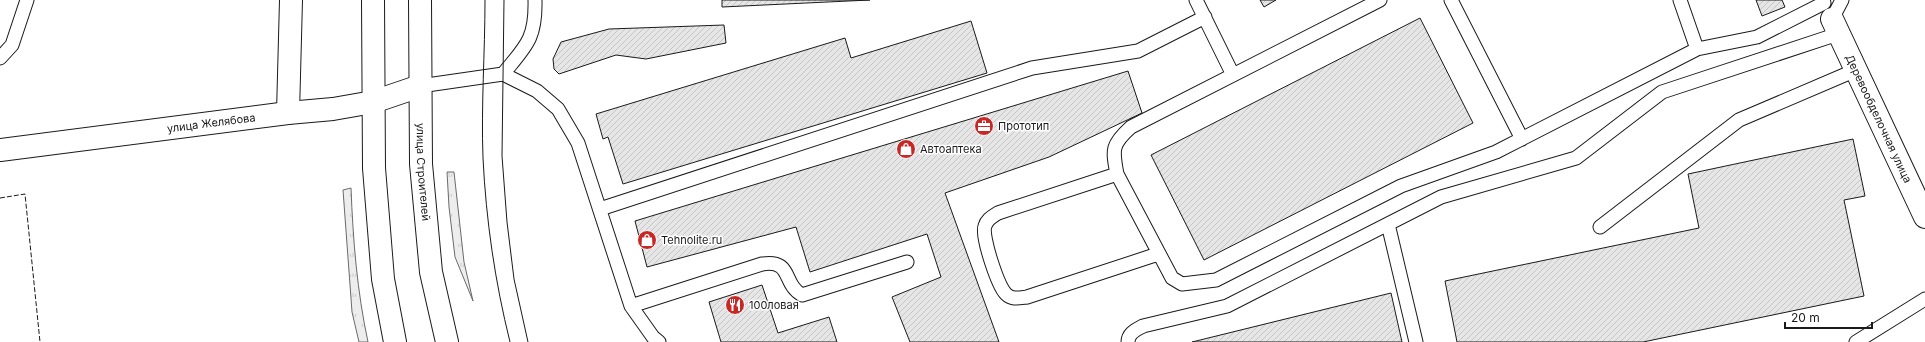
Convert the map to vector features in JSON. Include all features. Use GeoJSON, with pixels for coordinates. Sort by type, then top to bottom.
{"type":"FeatureCollection","features":[{"type":"Feature","properties":{"kind":"main road"},"geometry":{"type":"LineString","coordinates":[[288,113],[291,0]]}},
{"type":"Feature","properties":{"kind":"main road"},"geometry":{"type":"LineString","coordinates":[[373,0],[374,168],[383,279],[395,342]]}},
{"type":"Feature","properties":{"kind":"main road","name":"улица Строителей"},"geometry":{"type":"LineString","coordinates":[[420,0],[421,164],[431,272],[447,342]]}},
{"type":"Feature","properties":{"kind":"main road","name":"Деревообделочная улица"},"geometry":{"type":"LineString","coordinates":[[1829,14],[1925,217]]}},
{"type":"Feature","properties":{"kind":"main road","name":"улица Желябова"},"geometry":{"type":"LineString","coordinates":[[0,150],[288,113],[333,109],[373,102],[420,86]]}},
{"type":"Feature","properties":{"kind":"lane"},"geometry":{"type":"LineString","coordinates":[[0,58],[12,45],[27,0]]}},
{"type":"Feature","properties":{"kind":"lane"},"geometry":{"type":"LineString","coordinates":[[503,74],[530,40],[534,27],[535,0]]}},
{"type":"Feature","properties":{"kind":"lane"},"geometry":{"type":"LineString","coordinates":[[1196,0],[1233,75]]}},
{"type":"Feature","properties":{"kind":"lane"},"geometry":{"type":"LineString","coordinates":[[1380,0],[1131,127],[1118,139],[1114,154],[1117,174],[1172,278],[1182,284],[1216,280],[1401,186],[1496,152],[1697,49],[1757,38],[1829,14]]}},
{"type":"Feature","properties":{"kind":"lane"},"geometry":{"type":"LineString","coordinates":[[1451,0],[1522,138]]}},
{"type":"Feature","properties":{"kind":"lane"},"geometry":{"type":"LineString","coordinates":[[1680,0],[1697,49]]}},
{"type":"Feature","properties":{"kind":"lane"},"geometry":{"type":"LineString","coordinates":[[1128,342],[1128,339],[1133,331],[1143,326],[1227,306],[1441,197],[1576,158],[1662,92],[1829,14],[1842,0]]}},
{"type":"Feature","properties":{"kind":"lane"},"geometry":{"type":"LineString","coordinates":[[600,209],[1032,68],[1138,51],[1205,17]]}},
{"type":"Feature","properties":{"kind":"lane"},"geometry":{"type":"LineString","coordinates":[[1600,227],[1739,120],[1856,70]]}},
{"type":"Feature","properties":{"kind":"lane"},"geometry":{"type":"LineString","coordinates":[[420,86],[503,74],[537,91],[558,109],[578,143],[631,306],[653,338],[659,342]]}},
{"type":"Feature","properties":{"kind":"lane"},"geometry":{"type":"LineString","coordinates":[[1117,174],[998,213],[989,218],[984,227],[986,243],[1000,286],[1006,295],[1015,299],[1027,298],[1158,254]]}},
{"type":"Feature","properties":{"kind":"lane"},"geometry":{"type":"LineString","coordinates":[[1388,224],[1416,342]]}},
{"type":"Feature","properties":{"kind":"lane"},"geometry":{"type":"LineString","coordinates":[[631,306],[770,262],[779,264],[787,272],[795,291],[802,295],[907,262]]}},
{"type":"Feature","properties":{"kind":"lane"},"geometry":{"type":"LineString","coordinates":[[1856,342],[1925,299]]}},
{"type":"Feature","properties":{"kind":"green space"},"geometry":{"type":"Polygon","coordinates":[[[447,172],[454,172],[464,262],[473,301],[455,257],[449,207],[447,172]]]}},
{"type":"Feature","properties":{"kind":"green space"},"geometry":{"type":"Polygon","coordinates":[[[351,188],[356,265],[368,342],[359,342],[352,312],[343,190],[351,188]]]}},
{"type":"Feature","properties":{"kind":"building"},"geometry":{"type":"Polygon","coordinates":[[[722,0],[870,0],[722,7],[722,0]]]}},
{"type":"Feature","properties":{"kind":"building"},"geometry":{"type":"Polygon","coordinates":[[[1260,0],[1276,0],[1264,7],[1260,0]]]}},
{"type":"Feature","properties":{"kind":"building"},"geometry":{"type":"Polygon","coordinates":[[[1756,0],[1782,0],[1785,7],[1762,16],[1756,0]]]}},
{"type":"Feature","properties":{"kind":"building"},"geometry":{"type":"Polygon","coordinates":[[[1420,18],[1473,123],[1204,260],[1151,155],[1420,18]]]}},
{"type":"Feature","properties":{"kind":"building"},"geometry":{"type":"Polygon","coordinates":[[[971,21],[987,73],[623,184],[608,137],[603,139],[596,114],[845,38],[851,58],[971,21]]]}},
{"type":"Feature","properties":{"kind":"building"},"geometry":{"type":"Polygon","coordinates":[[[724,25],[726,43],[646,59],[616,55],[559,74],[554,69],[553,59],[561,42],[609,29],[724,25]]]}},
{"type":"Feature","properties":{"kind":"building"},"geometry":{"type":"Polygon","coordinates":[[[1128,71],[1142,113],[1049,157],[945,193],[999,342],[910,342],[892,297],[941,277],[927,234],[810,272],[796,227],[647,267],[635,221],[1128,71]]]}},
{"type":"Feature","properties":{"kind":"building"},"geometry":{"type":"Polygon","coordinates":[[[1853,139],[1865,196],[1844,200],[1864,296],[1643,342],[1457,342],[1445,281],[1699,228],[1688,174],[1853,139]]]}},
{"type":"Feature","properties":{"kind":"building"},"geometry":{"type":"Polygon","coordinates":[[[762,285],[778,333],[829,317],[837,342],[721,342],[709,302],[762,285]]]}},
{"type":"Feature","properties":{"kind":"building"},"geometry":{"type":"Polygon","coordinates":[[[1391,293],[1402,342],[1192,342],[1391,293]]]}},
{"type":"Feature","properties":{"kind":"tram line"},"geometry":{"type":"LineString","coordinates":[[485,0],[482,119],[484,181],[496,274],[510,342]]}},
{"type":"Feature","properties":{"kind":"tram line"},"geometry":{"type":"LineString","coordinates":[[504,0],[502,156],[507,222],[514,279],[528,342]]}},
{"type":"Feature","properties":{"kind":"fence"},"geometry":{"type":"LineString","coordinates":[[0,198],[25,194],[40,342]]}},
{"type":"Feature","properties":{"kind":"place","name":"Прототип"},"geometry":{"type":"Point","coordinates":[984,126]}},
{"type":"Feature","properties":{"kind":"place","name":"Автоаптека"},"geometry":{"type":"Point","coordinates":[906,149]}},
{"type":"Feature","properties":{"kind":"place","name":"Tehnolite.ru"},"geometry":{"type":"Point","coordinates":[647,240]}},
{"type":"Feature","properties":{"kind":"place","name":"100ловая"},"geometry":{"type":"Point","coordinates":[735,305]}}]}
